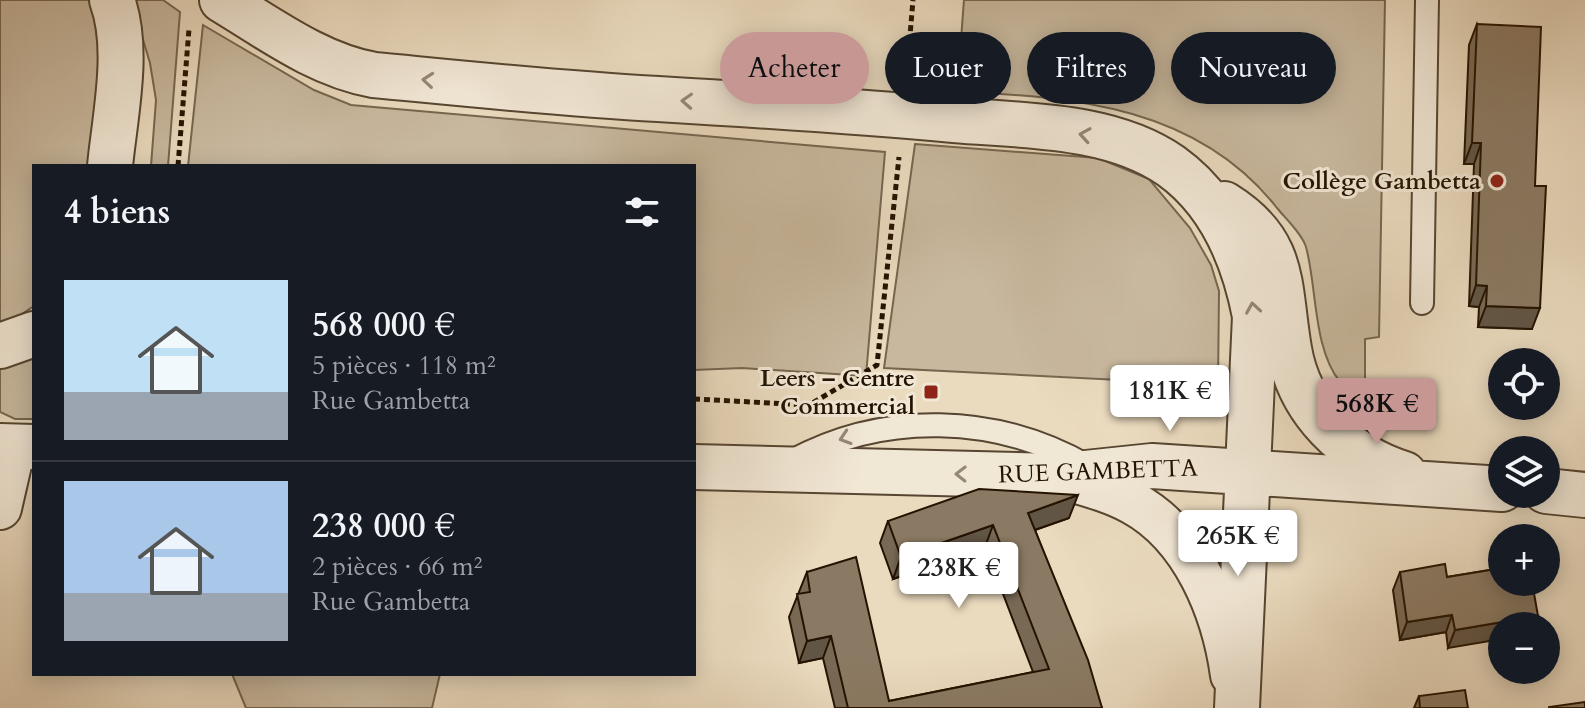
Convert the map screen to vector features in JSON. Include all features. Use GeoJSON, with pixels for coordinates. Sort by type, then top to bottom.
{"type":"FeatureCollection","features":[{"type":"Feature","properties":{"kind":"street"},"geometry":{"type":"LineString","coordinates":[[110,164],[118,65],[115,8]]}},
{"type":"Feature","properties":{"kind":"street"},"geometry":{"type":"LineString","coordinates":[[115,8],[133,84],[132,164]]}},
{"type":"Feature","properties":{"kind":"street"},"geometry":{"type":"LineString","coordinates":[[206,8],[354,72],[583,95],[903,115],[1108,138],[1141,150],[1171,166],[1197,189],[1221,220],[1249,285],[1255,316],[1236,708]]}},
{"type":"Feature","properties":{"kind":"street"},"geometry":{"type":"LineString","coordinates":[[1197,189],[1240,214],[1275,257],[1296,376],[1309,404],[1328,429],[1382,467],[1440,486]]}},
{"type":"Feature","properties":{"kind":"street"},"geometry":{"type":"LineString","coordinates":[[0,346],[32,335]]}},
{"type":"Feature","properties":{"kind":"street"},"geometry":{"type":"LineString","coordinates":[[0,508],[16,447]]}},
{"type":"Feature","properties":{"kind":"street"},"geometry":{"type":"LineString","coordinates":[[696,452],[775,470]]}},
{"type":"Feature","properties":{"kind":"street","name":"RUE GAMBETTA"},"geometry":{"type":"LineString","coordinates":[[696,467],[1076,474],[1152,466],[1247,469],[1488,488]]}},
{"type":"Feature","properties":{"kind":"street"},"geometry":{"type":"LineString","coordinates":[[1076,474],[1135,504],[1166,529],[1204,581],[1230,658],[1236,708]]}},
{"type":"Feature","properties":{"kind":"street"},"geometry":{"type":"LineString","coordinates":[[1560,489],[1585,486]]}},
{"type":"Feature","properties":{"kind":"street"},"geometry":{"type":"LineString","coordinates":[[1560,492],[1585,495]]}},
{"type":"Feature","properties":{"kind":"lane"},"geometry":{"type":"LineString","coordinates":[[1422,303],[1427,0]]}},
{"type":"Feature","properties":{"kind":"path"},"geometry":{"type":"LineString","coordinates":[[696,399],[809,405],[877,365],[913,0]]}},
{"type":"Feature","properties":{"kind":"path"},"geometry":{"type":"LineString","coordinates":[[178,164],[206,8]]}},
{"type":"Feature","properties":{"kind":"shaded area"},"geometry":{"type":"Polygon","coordinates":[[[0,0],[89,0],[99,24],[95,164],[32,164],[32,307],[11,321],[0,323],[0,0]]]}},
{"type":"Feature","properties":{"kind":"shaded area"},"geometry":{"type":"Polygon","coordinates":[[[131,0],[163,0],[180,12],[168,164],[151,164],[156,100],[150,63],[131,0]]]}},
{"type":"Feature","properties":{"kind":"shaded area"},"geometry":{"type":"Polygon","coordinates":[[[964,0],[1385,0],[1379,337],[1365,339],[1365,399],[1340,382],[1325,353],[1304,242],[1246,174],[1211,148],[1173,128],[1090,104],[1155,104],[1155,32],[1027,32],[1027,96],[1011,95],[1011,32],[962,32],[964,0]]]}},
{"type":"Feature","properties":{"kind":"shaded area"},"geometry":{"type":"Polygon","coordinates":[[[203,25],[314,90],[351,105],[885,152],[866,376],[742,368],[696,370],[696,164],[188,164],[203,25]]]}},
{"type":"Feature","properties":{"kind":"shaded area"},"geometry":{"type":"Polygon","coordinates":[[[915,144],[1098,158],[1149,179],[1190,228],[1211,265],[1219,291],[1218,385],[884,368],[915,144]]]}},
{"type":"Feature","properties":{"kind":"shaded area"},"geometry":{"type":"Polygon","coordinates":[[[32,349],[32,419],[15,419],[0,412],[0,361],[32,349]]]}},
{"type":"Feature","properties":{"kind":"shaded area"},"geometry":{"type":"Polygon","coordinates":[[[233,676],[440,676],[432,708],[246,708],[233,676]]]}},
{"type":"Feature","properties":{"kind":"building"},"geometry":{"type":"Polygon","coordinates":[[[1477,24],[1541,27],[1535,186],[1546,186],[1540,308],[1486,306],[1487,286],[1476,285],[1481,143],[1472,143],[1477,24]]]}},
{"type":"Feature","properties":{"kind":"building"},"geometry":{"type":"Polygon","coordinates":[[[979,489],[1078,495],[1028,513],[1088,660],[1102,708],[848,708],[831,636],[807,641],[797,594],[810,592],[807,572],[856,557],[889,701],[1049,669],[993,525],[901,557],[888,521],[979,489]]]}},
{"type":"Feature","properties":{"kind":"building"},"geometry":{"type":"Polygon","coordinates":[[[1445,564],[1447,577],[1488,570],[1488,596],[1534,596],[1537,612],[1488,612],[1488,624],[1455,630],[1452,615],[1407,622],[1400,572],[1445,564]]]}},
{"type":"Feature","properties":{"kind":"building"},"geometry":{"type":"Polygon","coordinates":[[[1465,690],[1468,708],[1420,708],[1419,696],[1465,690]]]}},
{"type":"Feature","properties":{"kind":"building"},"geometry":{"type":"Polygon","coordinates":[[[1585,702],[1585,708],[1549,708],[1549,707],[1585,702]]]}},
{"type":"Feature","properties":{"kind":"place","name":"Collège Gambetta"},"geometry":{"type":"Point","coordinates":[1497,181]}},
{"type":"Feature","properties":{"kind":"place","name":"Leers – Centre Commercial"},"geometry":{"type":"Point","coordinates":[931,392]}}]}
